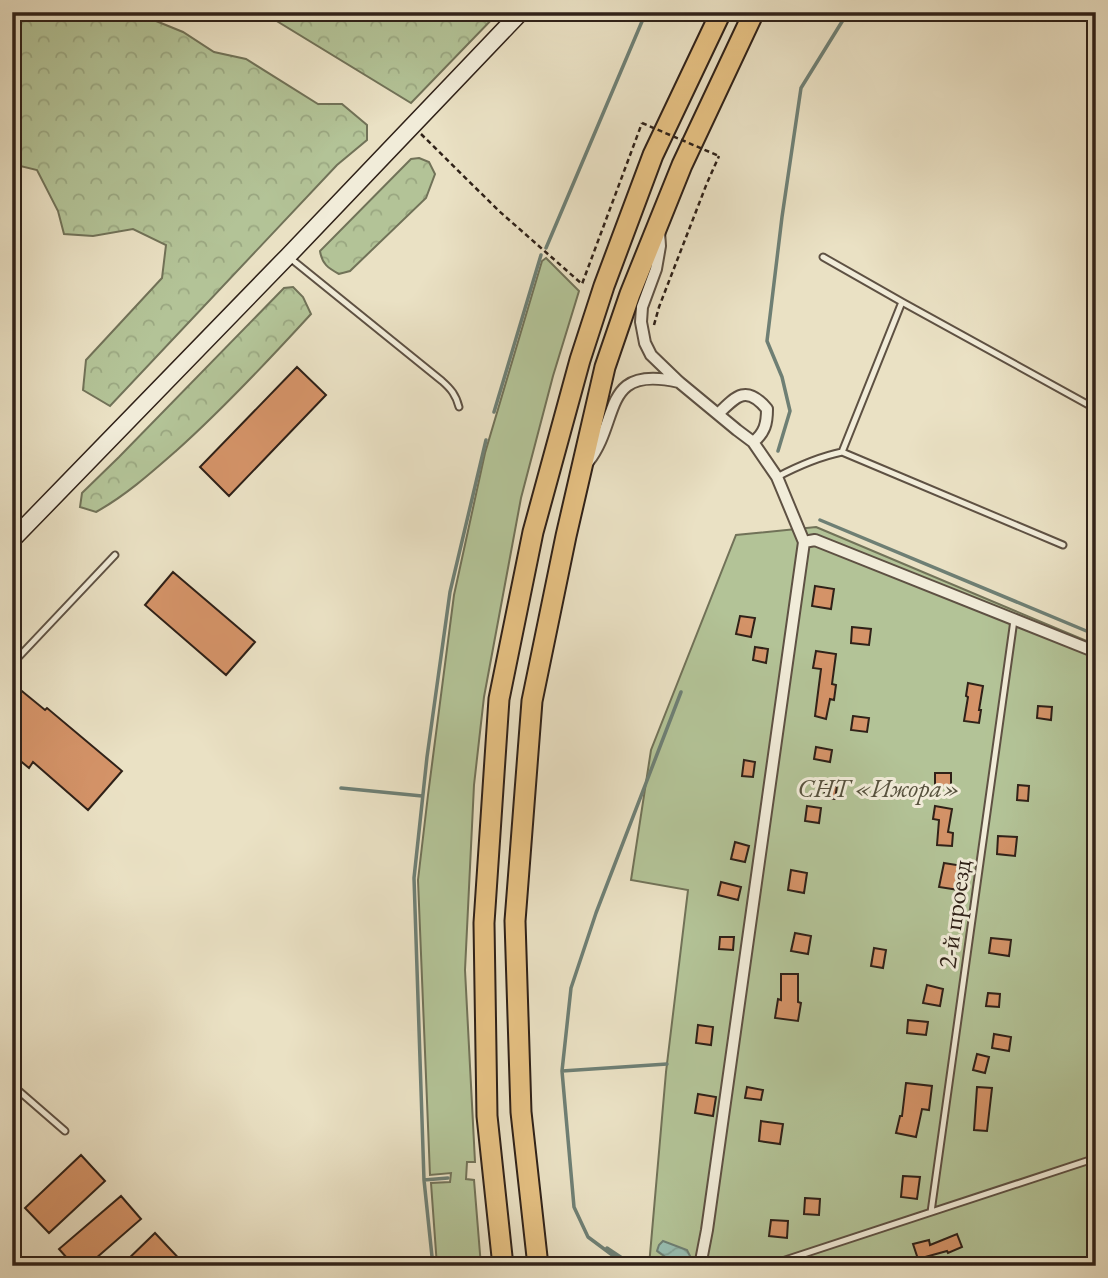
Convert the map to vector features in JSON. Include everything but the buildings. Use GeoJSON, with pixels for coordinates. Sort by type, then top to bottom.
{"type":"FeatureCollection","features":[{"type":"Feature","properties":{"kind":"highway"},"geometry":{"type":"LineString","coordinates":[[503,1266],[488,1116],[484,923],[499,699],[533,532],[580,360],[604,286],[653,155],[720,12]]}},
{"type":"Feature","properties":{"kind":"highway"},"geometry":{"type":"LineString","coordinates":[[538,1266],[521,1112],[514,921],[532,701],[579,473],[605,367],[630,294],[682,165],[754,12]]}},
{"type":"Feature","properties":{"kind":"street"},"geometry":{"type":"LineString","coordinates":[[12,540],[521,12]]}},
{"type":"Feature","properties":{"kind":"street"},"geometry":{"type":"LineString","coordinates":[[659,220],[660,246],[656,269],[642,307],[641,322],[642,334],[651,355],[679,382],[753,442],[777,477],[804,542],[708,1230],[700,1266]]}},
{"type":"Feature","properties":{"kind":"street"},"geometry":{"type":"LineString","coordinates":[[579,473],[597,450],[609,414],[624,388],[643,379],[679,382]]}},
{"type":"Feature","properties":{"kind":"street"},"geometry":{"type":"LineString","coordinates":[[718,414],[737,397],[745,395],[758,399],[767,410],[767,420],[760,437],[753,442]]}},
{"type":"Feature","properties":{"kind":"street"},"geometry":{"type":"LineString","coordinates":[[804,542],[815,540],[1096,652]]}},
{"type":"Feature","properties":{"kind":"lane"},"geometry":{"type":"LineString","coordinates":[[288,256],[442,381],[457,398],[459,407]]}},
{"type":"Feature","properties":{"kind":"lane"},"geometry":{"type":"LineString","coordinates":[[822,257],[1096,409]]}},
{"type":"Feature","properties":{"kind":"lane"},"geometry":{"type":"LineString","coordinates":[[842,452],[902,302]]}},
{"type":"Feature","properties":{"kind":"lane"},"geometry":{"type":"LineString","coordinates":[[777,477],[804,462],[842,452],[1063,544]]}},
{"type":"Feature","properties":{"kind":"lane"},"geometry":{"type":"LineString","coordinates":[[12,664],[115,555]]}},
{"type":"Feature","properties":{"kind":"lane","name":"2-й проезд"},"geometry":{"type":"LineString","coordinates":[[931,1212],[1014,620]]}},
{"type":"Feature","properties":{"kind":"lane"},"geometry":{"type":"LineString","coordinates":[[12,1085],[65,1131]]}},
{"type":"Feature","properties":{"kind":"lane"},"geometry":{"type":"LineString","coordinates":[[767,1266],[1096,1158]]}},
{"type":"Feature","properties":{"kind":"path"},"geometry":{"type":"LineString","coordinates":[[413,126],[499,211],[582,284],[642,122],[719,156],[659,307],[654,330]]}},
{"type":"Feature","properties":{"kind":"green space"},"geometry":{"type":"Polygon","coordinates":[[[12,12],[134,12],[183,32],[214,52],[246,59],[318,104],[342,104],[367,125],[367,140],[337,165],[110,406],[83,390],[86,360],[162,278],[166,245],[133,229],[93,236],[64,234],[58,211],[37,170],[12,164],[12,12]]]}},
{"type":"Feature","properties":{"kind":"green space"},"geometry":{"type":"Polygon","coordinates":[[[262,12],[499,12],[411,103],[262,12]]]}},
{"type":"Feature","properties":{"kind":"green space"},"geometry":{"type":"Polygon","coordinates":[[[419,158],[429,162],[435,174],[426,198],[350,271],[339,274],[329,268],[320,251],[411,159],[419,158]]]}},
{"type":"Feature","properties":{"kind":"green space"},"geometry":{"type":"Polygon","coordinates":[[[546,258],[579,291],[553,376],[521,498],[484,697],[474,785],[465,970],[475,1162],[467,1162],[466,1179],[474,1180],[481,1266],[437,1266],[431,1183],[450,1182],[451,1173],[430,1175],[418,880],[454,595],[485,453],[542,261],[546,258]]]}},
{"type":"Feature","properties":{"kind":"green space"},"geometry":{"type":"Polygon","coordinates":[[[293,287],[303,297],[311,314],[245,384],[176,451],[107,506],[96,512],[80,507],[82,493],[284,288],[293,287]]]}},
{"type":"Feature","properties":{"kind":"green space","name":"СНТ «Ижора»"},"geometry":{"type":"Polygon","coordinates":[[[816,527],[1096,645],[1096,1266],[649,1266],[666,1072],[688,890],[631,880],[651,750],[736,535],[816,527]]]}},
{"type":"Feature","properties":{"kind":"water"},"geometry":{"type":"Polygon","coordinates":[[[663,1241],[687,1250],[690,1256],[685,1263],[677,1260],[671,1262],[657,1251],[663,1241]]]}},
{"type":"Feature","properties":{"kind":"waterway"},"geometry":{"type":"LineString","coordinates":[[546,248],[646,12]]}},
{"type":"Feature","properties":{"kind":"waterway"},"geometry":{"type":"LineString","coordinates":[[778,451],[790,411],[782,377],[767,341],[801,88],[848,12]]}},
{"type":"Feature","properties":{"kind":"waterway"},"geometry":{"type":"LineString","coordinates":[[494,412],[541,255]]}},
{"type":"Feature","properties":{"kind":"waterway"},"geometry":{"type":"LineString","coordinates":[[433,1266],[424,1180],[414,878],[427,757],[450,592],[486,440]]}},
{"type":"Feature","properties":{"kind":"waterway"},"geometry":{"type":"LineString","coordinates":[[820,520],[1096,635]]}},
{"type":"Feature","properties":{"kind":"waterway"},"geometry":{"type":"LineString","coordinates":[[667,1064],[562,1071],[571,988],[596,913],[681,692]]}},
{"type":"Feature","properties":{"kind":"waterway"},"geometry":{"type":"LineString","coordinates":[[341,788],[422,796]]}},
{"type":"Feature","properties":{"kind":"waterway"},"geometry":{"type":"LineString","coordinates":[[562,1071],[574,1207],[588,1237],[627,1266]]}},
{"type":"Feature","properties":{"kind":"waterway"},"geometry":{"type":"LineString","coordinates":[[424,1180],[448,1178]]}},
{"type":"Feature","properties":{"kind":"waterway"},"geometry":{"type":"LineString","coordinates":[[607,1248],[634,1266]]}}]}
